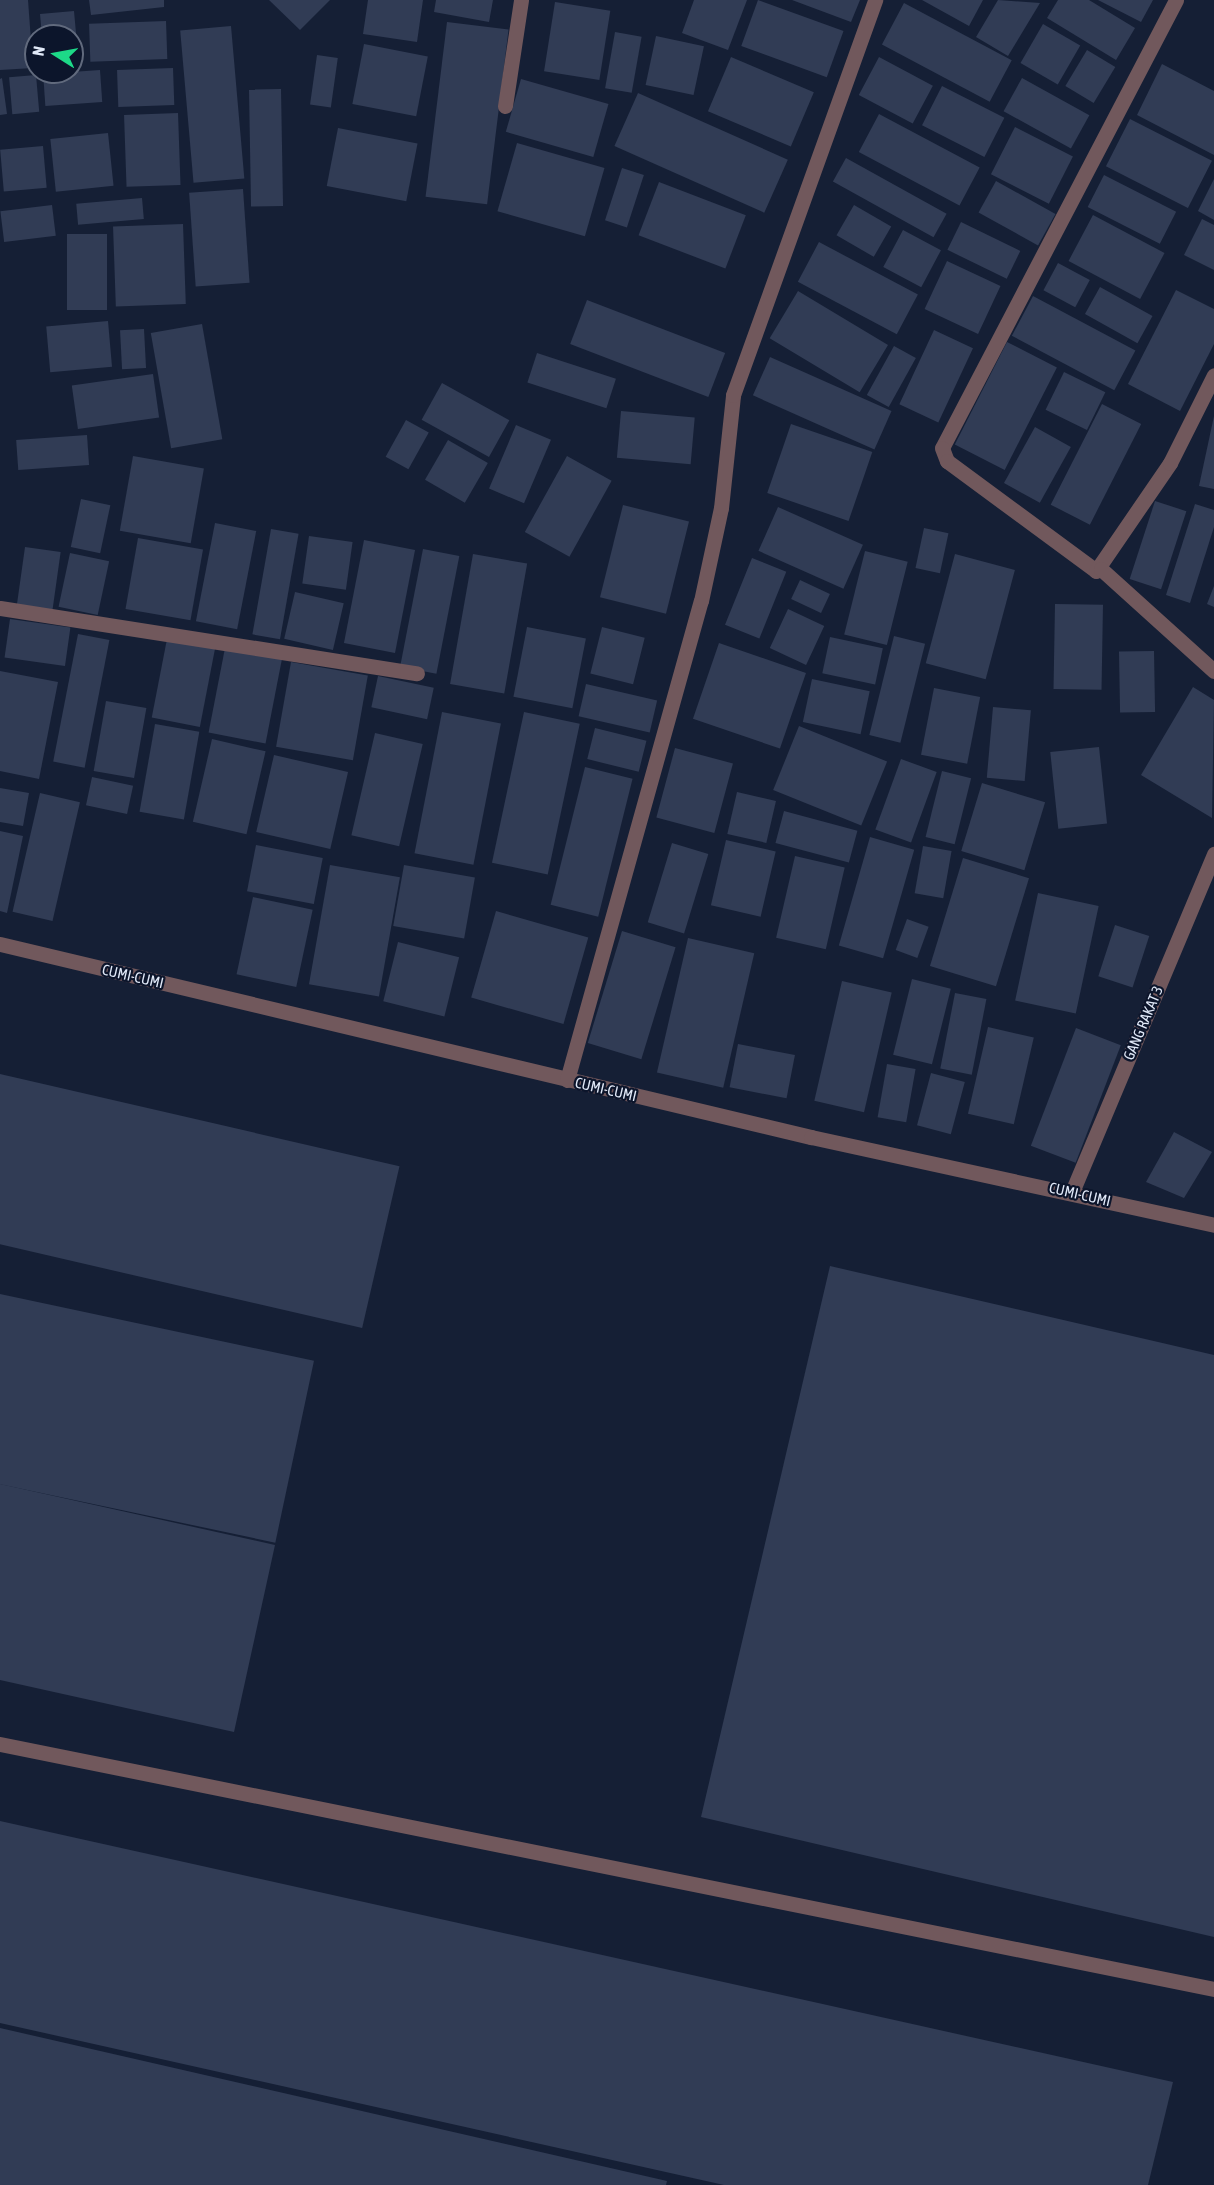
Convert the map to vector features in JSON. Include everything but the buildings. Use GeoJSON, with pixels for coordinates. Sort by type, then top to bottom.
{"type":"FeatureCollection","features":[{"type":"Feature","properties":{"kind":"street"},"geometry":{"type":"LineString","coordinates":[[506,106],[521,0]]}},
{"type":"Feature","properties":{"kind":"street"},"geometry":{"type":"LineString","coordinates":[[567,1080],[701,601],[721,507],[733,395],[875,0]]}},
{"type":"Feature","properties":{"kind":"street"},"geometry":{"type":"LineString","coordinates":[[1176,0],[942,448],[947,460],[965,474],[1090,569],[1101,569],[1214,671]]}},
{"type":"Feature","properties":{"kind":"street"},"geometry":{"type":"LineString","coordinates":[[1101,569],[1170,463],[1214,375]]}},
{"type":"Feature","properties":{"kind":"street"},"geometry":{"type":"LineString","coordinates":[[0,608],[417,673]]}},
{"type":"Feature","properties":{"kind":"street","name":"GANG RAKAT 3"},"geometry":{"type":"LineString","coordinates":[[1072,1192],[1214,854]]}},
{"type":"Feature","properties":{"kind":"street","name":"CUMI-CUMI"},"geometry":{"type":"LineString","coordinates":[[0,944],[567,1080],[1214,1225]]}},
{"type":"Feature","properties":{"kind":"street"},"geometry":{"type":"LineString","coordinates":[[0,1744],[1214,1989]]}}]}
